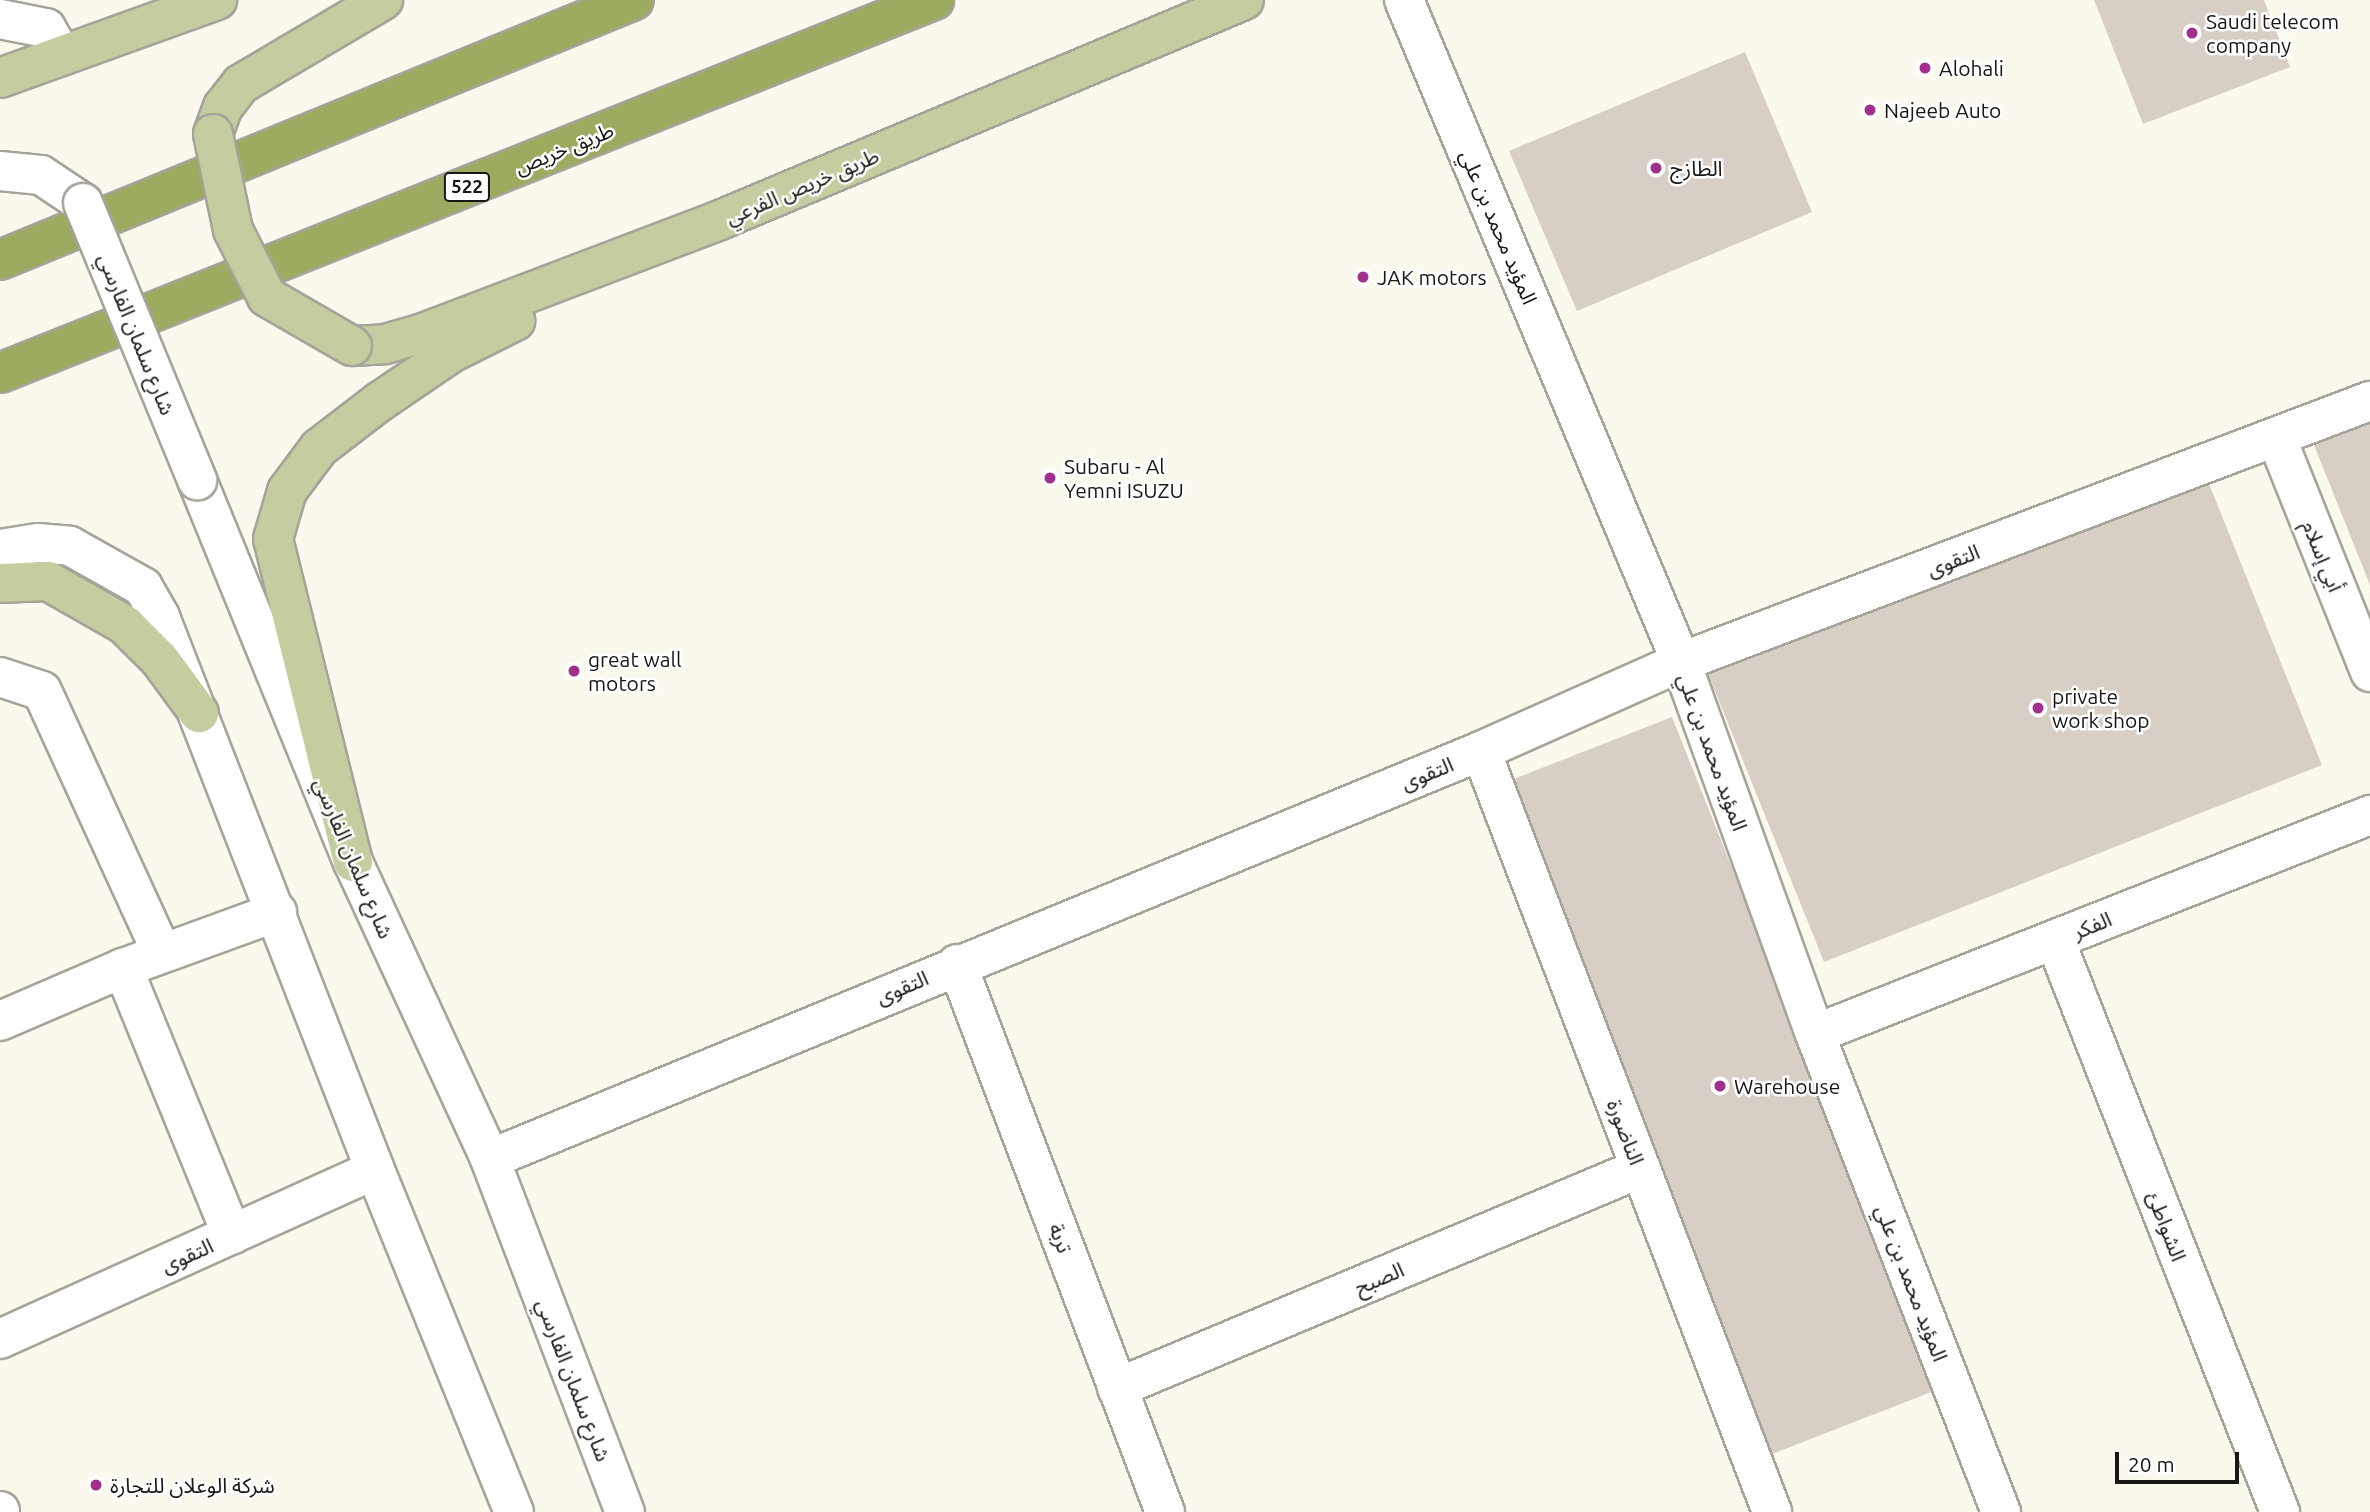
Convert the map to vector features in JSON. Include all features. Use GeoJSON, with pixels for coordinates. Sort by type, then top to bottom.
{"type":"FeatureCollection","features":[{"type":"Feature","properties":{"kind":"highway"},"geometry":{"type":"LineString","coordinates":[[0,260],[634,0]]}},
{"type":"Feature","properties":{"kind":"highway","name":"طريق خريص"},"geometry":{"type":"LineString","coordinates":[[0,373],[934,0]]}},
{"type":"Feature","properties":{"kind":"main road"},"geometry":{"type":"LineString","coordinates":[[0,78],[218,0]]}},
{"type":"Feature","properties":{"kind":"main road","name":"طريق خريص الفرعي"},"geometry":{"type":"LineString","coordinates":[[383,0],[241,84],[223,107],[213,134],[233,230],[267,297],[352,346],[385,344],[423,333],[720,220],[1244,0]]}},
{"type":"Feature","properties":{"kind":"main road"},"geometry":{"type":"LineString","coordinates":[[353,862],[273,539],[287,491],[319,448],[451,353],[720,220]]}},
{"type":"Feature","properties":{"kind":"main road"},"geometry":{"type":"LineString","coordinates":[[0,583],[48,581],[125,625],[160,660],[200,713]]}},
{"type":"Feature","properties":{"kind":"street","name":"المؤيد محمد بن علي"},"geometry":{"type":"LineString","coordinates":[[1404,0],[1681,662],[1815,1034],[2001,1512]]}},
{"type":"Feature","properties":{"kind":"street"},"geometry":{"type":"LineString","coordinates":[[0,19],[46,27],[62,56]]}},
{"type":"Feature","properties":{"kind":"street","name":"شارع سلمان الفارسي"},"geometry":{"type":"LineString","coordinates":[[0,171],[41,175],[83,203],[353,862],[490,1159],[625,1512]]}},
{"type":"Feature","properties":{"kind":"street","name":"التقوى"},"geometry":{"type":"LineString","coordinates":[[490,1159],[957,964],[1481,751],[1681,662],[2277,439],[2370,401]]}},
{"type":"Feature","properties":{"kind":"street","name":"أبي إسلام"},"geometry":{"type":"LineString","coordinates":[[2277,439],[2370,672]]}},
{"type":"Feature","properties":{"kind":"street"},"geometry":{"type":"LineString","coordinates":[[0,549],[38,543],[70,546],[143,587],[160,617],[200,713],[375,1170],[514,1512]]}},
{"type":"Feature","properties":{"kind":"street"},"geometry":{"type":"LineString","coordinates":[[0,677],[42,691],[162,953]]}},
{"type":"Feature","properties":{"kind":"street","name":"الناضورة"},"geometry":{"type":"LineString","coordinates":[[1481,751],[1772,1512]]}},
{"type":"Feature","properties":{"kind":"street","name":"الفكر"},"geometry":{"type":"LineString","coordinates":[[1815,1034],[2370,815]]}},
{"type":"Feature","properties":{"kind":"street"},"geometry":{"type":"LineString","coordinates":[[0,1021],[123,968],[277,912]]}},
{"type":"Feature","properties":{"kind":"street","name":"الشواطئ"},"geometry":{"type":"LineString","coordinates":[[2055,940],[2280,1512]]}},
{"type":"Feature","properties":{"kind":"street","name":"تربة"},"geometry":{"type":"LineString","coordinates":[[957,964],[1165,1512]]}},
{"type":"Feature","properties":{"kind":"street"},"geometry":{"type":"LineString","coordinates":[[123,968],[232,1235]]}},
{"type":"Feature","properties":{"kind":"street","name":"الصبح"},"geometry":{"type":"LineString","coordinates":[[1117,1388],[1641,1168]]}},
{"type":"Feature","properties":{"kind":"street","name":"التقوى"},"geometry":{"type":"LineString","coordinates":[[0,1339],[375,1170]]}},
{"type":"Feature","properties":{"kind":"building","name":"Saudi telecom company"},"geometry":{"type":"Polygon","coordinates":[[[2094,0],[2264,0],[2290,67],[2143,124],[2094,0]]]}},
{"type":"Feature","properties":{"kind":"building","name":"الطازج"},"geometry":{"type":"Polygon","coordinates":[[[1745,52],[1812,212],[1577,311],[1509,151],[1745,52]]]}},
{"type":"Feature","properties":{"kind":"building"},"geometry":{"type":"Polygon","coordinates":[[[2370,412],[2370,585],[2310,435],[2370,412]]]}},
{"type":"Feature","properties":{"kind":"building"},"geometry":{"type":"Polygon","coordinates":[[[2205,474],[2322,765],[1824,962],[1707,671],[2205,474]]]}},
{"type":"Feature","properties":{"kind":"building","name":"Warehouse"},"geometry":{"type":"Polygon","coordinates":[[[1672,717],[1939,1389],[1767,1456],[1501,784],[1672,717]]]}},
{"type":"Feature","properties":{"kind":"place","name":"Saudi telecom company"},"geometry":{"type":"Point","coordinates":[2192,33]}},
{"type":"Feature","properties":{"kind":"place","name":"Alohali"},"geometry":{"type":"Point","coordinates":[1925,68]}},
{"type":"Feature","properties":{"kind":"place","name":"Najeeb Auto"},"geometry":{"type":"Point","coordinates":[1870,110]}},
{"type":"Feature","properties":{"kind":"place","name":"الطازج"},"geometry":{"type":"Point","coordinates":[1656,168]}},
{"type":"Feature","properties":{"kind":"place","name":"JAK motors"},"geometry":{"type":"Point","coordinates":[1363,277]}},
{"type":"Feature","properties":{"kind":"place","name":"Subaru - Al Yemni ISUZU"},"geometry":{"type":"Point","coordinates":[1050,478]}},
{"type":"Feature","properties":{"kind":"place","name":"great wall motors"},"geometry":{"type":"Point","coordinates":[574,671]}},
{"type":"Feature","properties":{"kind":"place","name":"private work shop"},"geometry":{"type":"Point","coordinates":[2038,708]}},
{"type":"Feature","properties":{"kind":"place","name":"Warehouse"},"geometry":{"type":"Point","coordinates":[1720,1086]}},
{"type":"Feature","properties":{"kind":"place","name":"شركة الوعلان للتجارة"},"geometry":{"type":"Point","coordinates":[96,1485]}}]}
